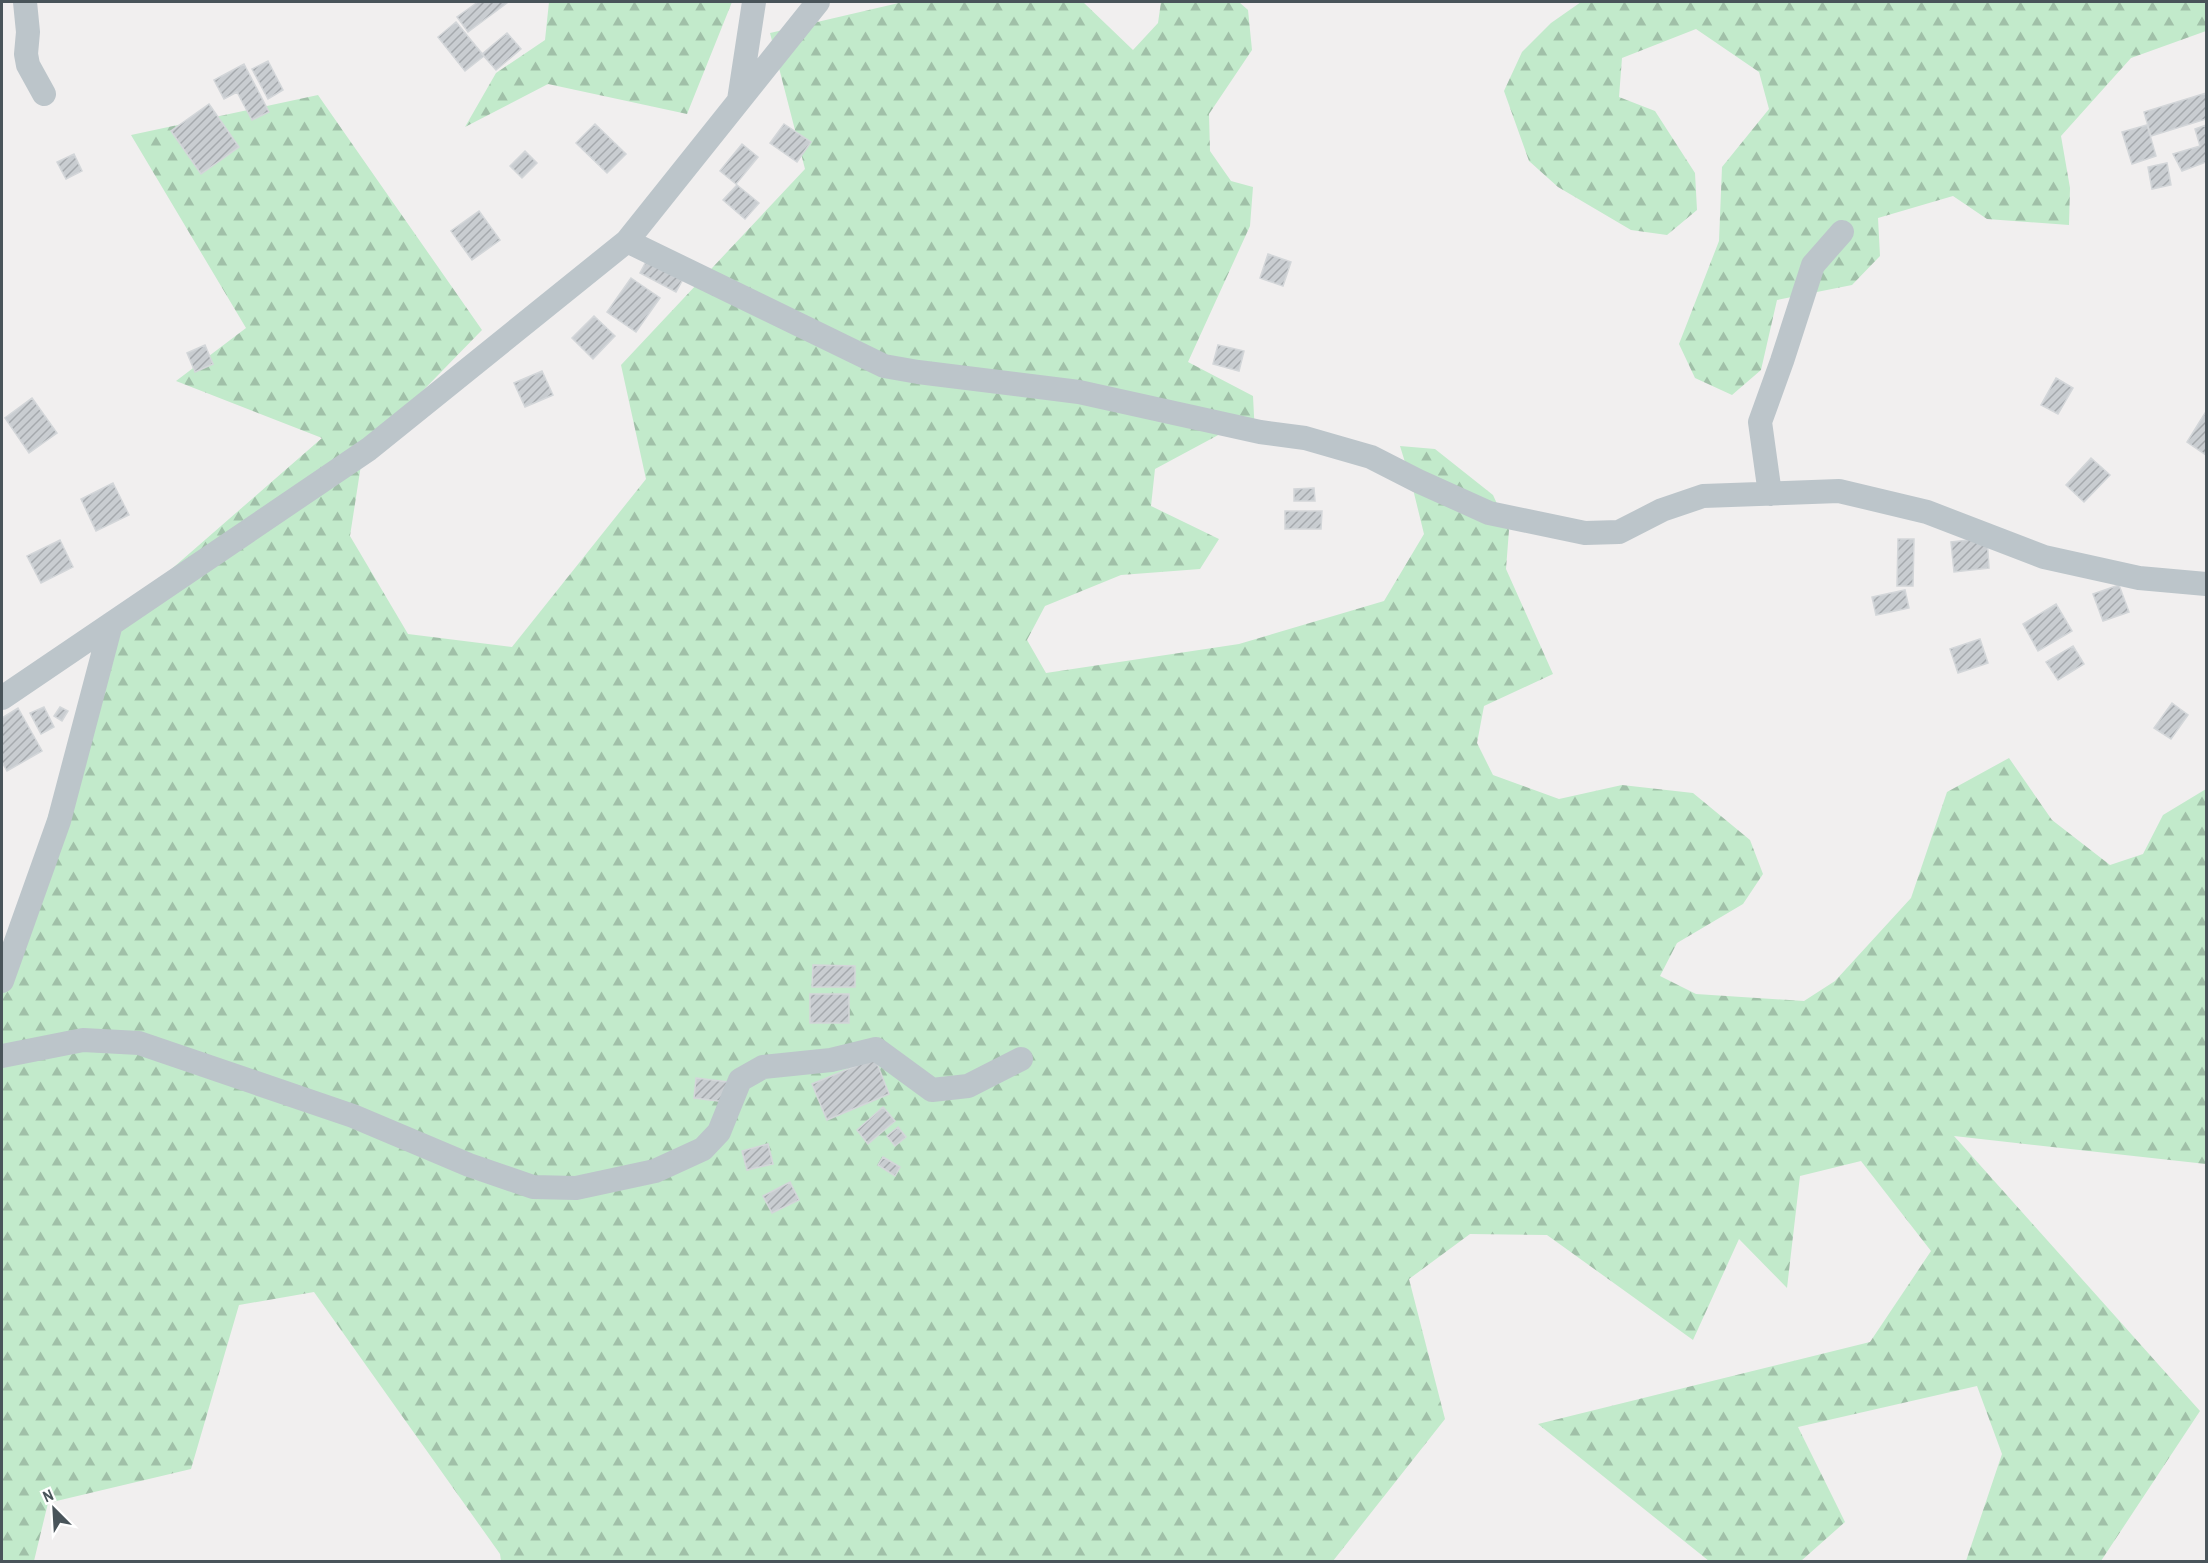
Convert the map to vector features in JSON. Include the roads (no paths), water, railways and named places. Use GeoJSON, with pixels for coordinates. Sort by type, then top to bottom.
{"type":"FeatureCollection","features":[{"type":"Feature","properties":{"kind":"street"},"geometry":{"type":"LineString","coordinates":[[25,2],[28,65],[44,94]]}},
{"type":"Feature","properties":{"kind":"street"},"geometry":{"type":"LineString","coordinates":[[739,100],[754,2]]}},
{"type":"Feature","properties":{"kind":"street"},"geometry":{"type":"LineString","coordinates":[[2,698],[369,449],[627,241],[818,2]]}},
{"type":"Feature","properties":{"kind":"street"},"geometry":{"type":"LineString","coordinates":[[1770,494],[1760,422],[1813,265],[1842,232]]}},
{"type":"Feature","properties":{"kind":"street"},"geometry":{"type":"LineString","coordinates":[[627,241],[884,366],[1079,392],[1260,432],[1305,438],[1371,456],[1418,481],[1489,513],[1585,533],[1619,532],[1662,510],[1703,496],[1839,491],[1927,512],[2044,557],[2139,578],[2206,584]]}},
{"type":"Feature","properties":{"kind":"street"},"geometry":{"type":"LineString","coordinates":[[2,981],[59,821],[111,624]]}},
{"type":"Feature","properties":{"kind":"street"},"geometry":{"type":"LineString","coordinates":[[2,1056],[83,1040],[139,1043],[353,1116],[469,1165],[533,1187],[576,1188],[655,1171],[703,1149],[719,1132],[740,1080],[763,1067],[831,1060],[876,1049],[932,1090],[968,1086],[1021,1059]]}}]}
